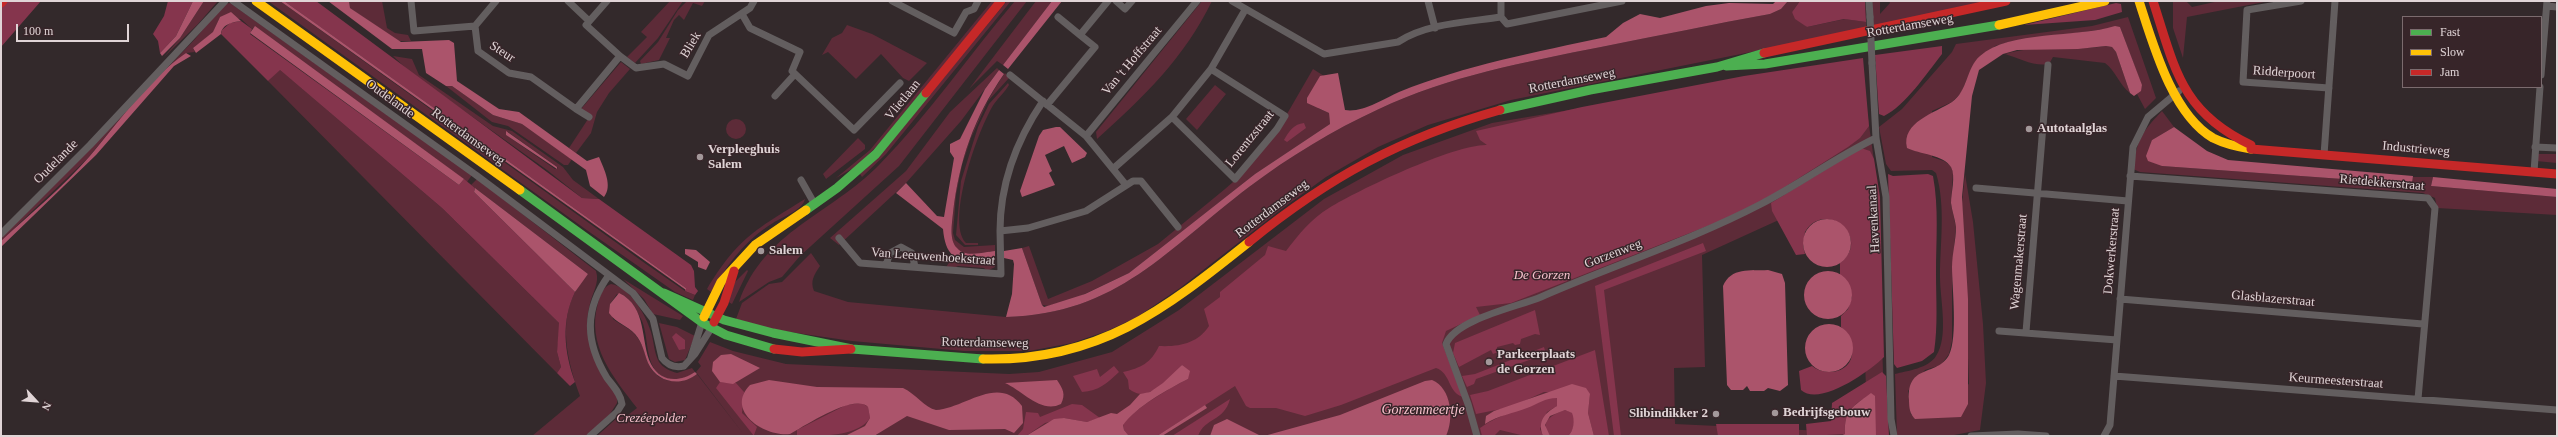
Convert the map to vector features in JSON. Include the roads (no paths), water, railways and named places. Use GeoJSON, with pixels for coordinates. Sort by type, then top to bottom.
{"type":"FeatureCollection","features":[{"type":"Feature","properties":{"kind":"main road","name":"Rotterdamseweg"},"geometry":{"type":"LineString","coordinates":[[256,1],[664,293],[685,313],[712,327],[737,339],[783,350],[820,354],[852,349],[1001,359],[1044,356],[1089,346],[1148,319],[1320,189],[1362,163],[1404,142],[1453,123],[1513,106],[1717,66],[1748,56],[1851,36],[2006,1]]}},
{"type":"Feature","properties":{"kind":"main road","name":"Vlietlaan"},"geometry":{"type":"LineString","coordinates":[[702,322],[716,290],[755,245],[856,173],[876,154],[1001,1]]}},
{"type":"Feature","properties":{"kind":"main road","name":"Rotterdamseweg"},"geometry":{"type":"LineString","coordinates":[[1717,66],[1748,66],[1850,50],[2022,20],[2106,1]]}},
{"type":"Feature","properties":{"kind":"main road","name":"Industrieweg"},"geometry":{"type":"LineString","coordinates":[[2139,1],[2174,94],[2194,123],[2225,144],[2250,151],[2274,150]]}},
{"type":"Feature","properties":{"kind":"main road","name":"Industrieweg"},"geometry":{"type":"LineString","coordinates":[[2153,1],[2184,88],[2207,122],[2226,136],[2252,146],[2274,150],[2557,174]]}},
{"type":"Feature","properties":{"kind":"main road","name":"Vlietlaan"},"geometry":{"type":"LineString","coordinates":[[712,327],[724,303],[735,268]]}},
{"type":"Feature","properties":{"kind":"main road","name":"Rotterdamseweg"},"geometry":{"type":"LineString","coordinates":[[664,293],[716,317],[761,331],[830,342],[852,349]]}},
{"type":"Feature","properties":{"kind":"street","name":"Oudelande"},"geometry":{"type":"LineString","coordinates":[[1,234],[90,145],[225,1]]}},
{"type":"Feature","properties":{"kind":"street","name":"Oudelande"},"geometry":{"type":"LineString","coordinates":[[233,1],[476,175],[633,293],[649,312],[666,363],[680,367],[690,361]]}},
{"type":"Feature","properties":{"kind":"street"},"geometry":{"type":"LineString","coordinates":[[411,1],[414,31],[475,26],[496,1]]}},
{"type":"Feature","properties":{"kind":"street"},"geometry":{"type":"LineString","coordinates":[[568,1],[588,20]]}},
{"type":"Feature","properties":{"kind":"street"},"geometry":{"type":"LineString","coordinates":[[576,109],[620,56],[586,25],[588,20],[607,1]]}},
{"type":"Feature","properties":{"kind":"street","name":"Bliek"},"geometry":{"type":"LineString","coordinates":[[620,56],[636,68],[664,64],[688,76],[709,36],[750,8],[754,1]]}},
{"type":"Feature","properties":{"kind":"street"},"geometry":{"type":"LineString","coordinates":[[892,1],[954,33],[966,12],[974,9],[978,1]]}},
{"type":"Feature","properties":{"kind":"street"},"geometry":{"type":"LineString","coordinates":[[1080,35],[1108,1]]}},
{"type":"Feature","properties":{"kind":"street"},"geometry":{"type":"LineString","coordinates":[[1116,1],[1126,9],[1132,1]]}},
{"type":"Feature","properties":{"kind":"street","name":"Van 't Hoffstraat"},"geometry":{"type":"LineString","coordinates":[[1086,136],[1197,1]]}},
{"type":"Feature","properties":{"kind":"street"},"geometry":{"type":"LineString","coordinates":[[1232,1],[1245,10],[1324,54],[1398,42],[1406,37],[1435,28],[1501,17]]}},
{"type":"Feature","properties":{"kind":"street"},"geometry":{"type":"LineString","coordinates":[[1428,1],[1435,28]]}},
{"type":"Feature","properties":{"kind":"street"},"geometry":{"type":"LineString","coordinates":[[1501,1],[1503,11],[1501,17]]}},
{"type":"Feature","properties":{"kind":"street"},"geometry":{"type":"LineString","coordinates":[[1501,17],[1508,24],[1622,1]]}},
{"type":"Feature","properties":{"kind":"street","name":"Havenkanaal"},"geometry":{"type":"LineString","coordinates":[[1869,1],[1876,138],[1886,197],[1891,419],[1894,436]]}},
{"type":"Feature","properties":{"kind":"street","name":"Ridderpoort"},"geometry":{"type":"LineString","coordinates":[[2301,1],[2247,10],[2243,82],[2329,88]]}},
{"type":"Feature","properties":{"kind":"street"},"geometry":{"type":"LineString","coordinates":[[2324,154],[2335,1]]}},
{"type":"Feature","properties":{"kind":"street"},"geometry":{"type":"LineString","coordinates":[[2542,63],[2547,4],[2557,7]]}},
{"type":"Feature","properties":{"kind":"street"},"geometry":{"type":"LineString","coordinates":[[1114,168],[1172,117],[1211,69],[1245,10]]}},
{"type":"Feature","properties":{"kind":"street"},"geometry":{"type":"LineString","coordinates":[[742,14],[750,28],[800,52],[792,71],[854,130],[900,83]]}},
{"type":"Feature","properties":{"kind":"street"},"geometry":{"type":"LineString","coordinates":[[1058,16],[1094,47],[1045,103],[1023,133],[1010,163],[1002,201],[1000,232],[1021,229],[1086,211],[1133,181],[1141,181],[1178,227]]}},
{"type":"Feature","properties":{"kind":"street","name":"Steur"},"geometry":{"type":"LineString","coordinates":[[475,26],[478,51],[509,73],[531,77],[589,118]]}},
{"type":"Feature","properties":{"kind":"street","name":"Wagenmakerstraat"},"geometry":{"type":"LineString","coordinates":[[2026,332],[2048,65]]}},
{"type":"Feature","properties":{"kind":"street","name":"Lorentzstraat"},"geometry":{"type":"LineString","coordinates":[[1172,117],[1235,179],[1277,129],[1285,116],[1211,69]]}},
{"type":"Feature","properties":{"kind":"street"},"geometry":{"type":"LineString","coordinates":[[774,96],[795,74]]}},
{"type":"Feature","properties":{"kind":"street"},"geometry":{"type":"LineString","coordinates":[[1010,75],[1086,136],[1114,168],[1126,185]]}},
{"type":"Feature","properties":{"kind":"street","name":"Dokwerkerstraat"},"geometry":{"type":"LineString","coordinates":[[2104,436],[2110,425],[2133,147],[2142,125],[2154,110],[2184,88]]}},
{"type":"Feature","properties":{"kind":"street"},"geometry":{"type":"LineString","coordinates":[[2534,172],[2540,88]]}},
{"type":"Feature","properties":{"kind":"street","name":"Gorzenweg"},"geometry":{"type":"LineString","coordinates":[[1476,436],[1468,404],[1446,344],[1449,336],[1458,329],[1707,230],[1762,204],[1855,148],[1876,138]]}},
{"type":"Feature","properties":{"kind":"street"},"geometry":{"type":"LineString","coordinates":[[2535,147],[2557,148]]}},
{"type":"Feature","properties":{"kind":"street","name":"Rietdekkerstraat"},"geometry":{"type":"LineString","coordinates":[[2130,176],[2428,198],[2435,208],[2418,399]]}},
{"type":"Feature","properties":{"kind":"street"},"geometry":{"type":"LineString","coordinates":[[801,180],[814,203]]}},
{"type":"Feature","properties":{"kind":"street"},"geometry":{"type":"LineString","coordinates":[[1976,188],[2128,201]]}},
{"type":"Feature","properties":{"kind":"street","name":"Van Leeuwenhoekstraat"},"geometry":{"type":"LineString","coordinates":[[839,238],[860,263],[1001,274],[999,241],[1000,232]]}},
{"type":"Feature","properties":{"kind":"street"},"geometry":{"type":"LineString","coordinates":[[886,265],[890,253],[901,247],[912,252],[915,267]]}},
{"type":"Feature","properties":{"kind":"street"},"geometry":{"type":"LineString","coordinates":[[590,436],[617,412],[622,404],[620,396],[600,365],[590,328],[593,300],[609,275]]}},
{"type":"Feature","properties":{"kind":"street","name":"Glasblazerstraat"},"geometry":{"type":"LineString","coordinates":[[2120,299],[2424,324]]}},
{"type":"Feature","properties":{"kind":"street"},"geometry":{"type":"LineString","coordinates":[[690,361],[702,322]]}},
{"type":"Feature","properties":{"kind":"street"},"geometry":{"type":"LineString","coordinates":[[690,361],[712,327]]}},
{"type":"Feature","properties":{"kind":"street"},"geometry":{"type":"LineString","coordinates":[[1999,331],[2117,340]]}},
{"type":"Feature","properties":{"kind":"street","name":"Keurmeesterstraat"},"geometry":{"type":"LineString","coordinates":[[2114,376],[2557,410]]}},
{"type":"Feature","properties":{"kind":"street"},"geometry":{"type":"LineString","coordinates":[[1971,436],[2018,434],[2046,436]]}},
{"type":"Feature","properties":{"kind":"water"},"geometry":{"type":"Polygon","coordinates":[[[193,1],[204,1],[180,38],[162,56],[160,53],[176,36],[193,1]]]}},
{"type":"Feature","properties":{"kind":"water"},"geometry":{"type":"Polygon","coordinates":[[[280,1],[284,1],[315,23],[686,288],[686,290],[280,1]]]}},
{"type":"Feature","properties":{"kind":"water"},"geometry":{"type":"Polygon","coordinates":[[[328,1],[349,1],[350,8],[401,42],[449,40],[454,43],[457,81],[499,109],[519,112],[587,161],[599,157],[607,177],[607,193],[604,197],[590,186],[586,170],[522,124],[493,115],[452,86],[446,86],[426,73],[422,49],[392,49],[328,1]]]}},
{"type":"Feature","properties":{"kind":"water"},"geometry":{"type":"Polygon","coordinates":[[[1052,1],[1062,1],[1008,69],[1003,65],[1052,1]]]}},
{"type":"Feature","properties":{"kind":"water"},"geometry":{"type":"Polygon","coordinates":[[[1776,1],[1788,1],[1781,9],[1770,14],[1544,58],[1488,71],[1406,97],[1328,135],[1280,165],[1249,187],[1166,255],[1139,274],[1110,291],[1080,304],[1045,313],[1006,317],[1012,294],[1014,264],[1013,260],[1004,258],[1004,251],[1022,248],[1044,307],[1085,294],[1129,273],[1255,174],[1330,124],[1329,113],[1307,103],[1307,98],[1320,76],[1338,73],[1345,110],[1352,110],[1373,105],[1399,92],[1450,74],[1501,60],[1606,37],[1623,23],[1640,14],[1660,18],[1706,6],[1729,3],[1773,4],[1776,1]]]}},
{"type":"Feature","properties":{"kind":"water"},"geometry":{"type":"Polygon","coordinates":[[[231,12],[241,21],[231,23],[223,28],[221,34],[196,53],[193,48],[213,32],[220,17],[231,12]]]}},
{"type":"Feature","properties":{"kind":"water"},"geometry":{"type":"Polygon","coordinates":[[[255,26],[464,179],[459,185],[250,33],[255,26]]]}},
{"type":"Feature","properties":{"kind":"water"},"geometry":{"type":"Polygon","coordinates":[[[2115,26],[2120,27],[2142,85],[2141,91],[2134,96],[2130,93],[2116,52],[2112,47],[2017,50],[2003,54],[1979,70],[1972,96],[1962,197],[1968,299],[1968,404],[1961,417],[1915,419],[1911,413],[1909,403],[1910,388],[1913,380],[1918,375],[1944,362],[1952,347],[1954,312],[1952,262],[1956,227],[1951,203],[1953,175],[1951,167],[1948,163],[1937,157],[1907,148],[1909,131],[1921,119],[1952,102],[1961,92],[1975,61],[1993,48],[2008,42],[2025,38],[2099,30],[2115,26]]]}},
{"type":"Feature","properties":{"kind":"water"},"geometry":{"type":"Polygon","coordinates":[[[186,53],[191,56],[174,66],[96,155],[1,247],[1,241],[79,168],[146,88],[186,53]]]}},
{"type":"Feature","properties":{"kind":"water"},"geometry":{"type":"Polygon","coordinates":[[[999,70],[1004,74],[993,90],[976,123],[964,158],[959,175],[952,227],[954,245],[960,251],[975,254],[995,251],[995,259],[966,261],[953,255],[948,249],[943,229],[896,193],[906,183],[937,216],[944,217],[954,158],[950,152],[950,144],[960,139],[985,89],[999,70]]]}},
{"type":"Feature","properties":{"kind":"water"},"geometry":{"type":"Polygon","coordinates":[[[1060,127],[1087,153],[1085,157],[1072,163],[1064,146],[1045,155],[1052,171],[1049,173],[1055,185],[1022,197],[1020,191],[1039,136],[1043,130],[1060,127]]]}},
{"type":"Feature","properties":{"kind":"water"},"geometry":{"type":"Polygon","coordinates":[[[2174,127],[2207,151],[2228,160],[2413,176],[2412,184],[2162,166],[2148,161],[2146,156],[2152,140],[2174,127]]]}},
{"type":"Feature","properties":{"kind":"water"},"geometry":{"type":"Polygon","coordinates":[[[506,131],[557,167],[557,169],[506,135],[506,131]]]}},
{"type":"Feature","properties":{"kind":"water"},"geometry":{"type":"Polygon","coordinates":[[[2433,177],[2557,189],[2557,197],[2431,186],[2433,177]]]}},
{"type":"Feature","properties":{"kind":"water"},"geometry":{"type":"Polygon","coordinates":[[[475,188],[588,274],[575,292],[474,192],[475,188]]]}},
{"type":"Feature","properties":{"kind":"water"},"geometry":{"type":"Polygon","coordinates":[[[1822,219],[1832,219],[1844,226],[1851,238],[1851,248],[1844,260],[1832,267],[1822,267],[1814,263],[1807,256],[1803,248],[1803,238],[1807,230],[1814,223],[1822,219]]]}},
{"type":"Feature","properties":{"kind":"water"},"geometry":{"type":"Polygon","coordinates":[[[685,249],[696,250],[710,262],[706,270],[698,267],[698,262],[685,254],[685,249]]]}},
{"type":"Feature","properties":{"kind":"water"},"geometry":{"type":"Polygon","coordinates":[[[1748,270],[1768,270],[1782,274],[1785,283],[1788,385],[1780,391],[1768,388],[1764,391],[1750,391],[1747,386],[1743,390],[1731,390],[1727,385],[1723,286],[1726,280],[1736,273],[1748,270]]]}},
{"type":"Feature","properties":{"kind":"water"},"geometry":{"type":"Polygon","coordinates":[[[1823,271],[1833,271],[1845,278],[1852,290],[1852,300],[1845,312],[1833,319],[1823,319],[1815,315],[1808,308],[1804,300],[1804,290],[1808,282],[1815,275],[1823,271]]]}},
{"type":"Feature","properties":{"kind":"water"},"geometry":{"type":"Polygon","coordinates":[[[619,293],[628,299],[635,307],[642,326],[645,346],[651,364],[655,370],[665,378],[671,379],[683,378],[695,372],[697,374],[684,381],[677,382],[663,379],[652,370],[638,337],[609,313],[610,304],[619,293]]]}},
{"type":"Feature","properties":{"kind":"water"},"geometry":{"type":"Polygon","coordinates":[[[1824,324],[1834,324],[1846,331],[1853,343],[1853,353],[1846,365],[1834,372],[1824,372],[1816,368],[1809,361],[1805,353],[1805,343],[1809,335],[1816,328],[1824,324]]]}},
{"type":"Feature","properties":{"kind":"water"},"geometry":{"type":"Polygon","coordinates":[[[731,354],[760,368],[733,384],[720,382],[712,371],[713,362],[721,355],[731,354]]]}},
{"type":"Feature","properties":{"kind":"water"},"geometry":{"type":"Polygon","coordinates":[[[1182,365],[1190,371],[1188,379],[1153,399],[1129,418],[1123,425],[1124,430],[1129,436],[1026,436],[1054,419],[1064,418],[1087,422],[1111,413],[1117,414],[1130,405],[1140,394],[1150,392],[1163,383],[1182,365]]]}},
{"type":"Feature","properties":{"kind":"water"},"geometry":{"type":"Polygon","coordinates":[[[769,380],[817,387],[903,388],[928,407],[936,410],[947,408],[980,396],[992,393],[1002,393],[1013,397],[1022,406],[1023,423],[1014,433],[1005,429],[949,430],[907,416],[874,436],[845,436],[865,426],[870,418],[868,407],[861,404],[852,404],[829,412],[790,434],[780,434],[769,431],[750,420],[742,404],[743,394],[750,385],[769,380]]]}},
{"type":"Feature","properties":{"kind":"water"},"geometry":{"type":"Polygon","coordinates":[[[1057,380],[1064,394],[1061,404],[1054,406],[1039,404],[1005,383],[1057,380]]]}},
{"type":"Feature","properties":{"kind":"water","name":"Gorzenmeertje"},"geometry":{"type":"Polygon","coordinates":[[[1432,380],[1439,384],[1444,390],[1450,405],[1450,422],[1446,436],[1264,436],[1340,415],[1425,381],[1432,380]]]}},
{"type":"Feature","properties":{"kind":"water"},"geometry":{"type":"Polygon","coordinates":[[[1572,384],[1586,388],[1590,394],[1588,413],[1594,436],[1568,436],[1573,428],[1573,419],[1572,413],[1565,410],[1550,416],[1545,425],[1550,436],[1543,436],[1541,426],[1543,418],[1557,406],[1557,398],[1545,400],[1485,424],[1486,416],[1494,411],[1572,384]]]}},
{"type":"Feature","properties":{"kind":"water"},"geometry":{"type":"Polygon","coordinates":[[[1871,393],[1875,396],[1876,436],[1840,436],[1845,434],[1846,419],[1851,409],[1871,393]]]}},
{"type":"Feature","properties":{"kind":"water"},"geometry":{"type":"Polygon","coordinates":[[[1205,405],[1207,408],[1162,436],[1157,436],[1205,405]]]}},
{"type":"Feature","properties":{"kind":"water"},"geometry":{"type":"Polygon","coordinates":[[[1227,419],[1261,436],[1210,436],[1214,425],[1227,419]]]}},
{"type":"Feature","properties":{"kind":"place","name":"Autotaalglas"},"geometry":{"type":"Point","coordinates":[2029,129]}},
{"type":"Feature","properties":{"kind":"place","name":"Verpleeghuis Salem"},"geometry":{"type":"Point","coordinates":[700,157]}},
{"type":"Feature","properties":{"kind":"place","name":"Salem"},"geometry":{"type":"Point","coordinates":[761,251]}},
{"type":"Feature","properties":{"kind":"place","name":"Parkeerplaats de Gorzen"},"geometry":{"type":"Point","coordinates":[1489,362]}},
{"type":"Feature","properties":{"kind":"place","name":"Bedrijfsgebouw"},"geometry":{"type":"Point","coordinates":[1775,413]}},
{"type":"Feature","properties":{"kind":"place","name":"Slibindikker 2"},"geometry":{"type":"Point","coordinates":[1716,414]}},
{"type":"Feature","properties":{"kind":"park label","name":"De Gorzen"},"geometry":{"type":"Point","coordinates":[1542,276]}},
{"type":"Feature","properties":{"kind":"park label","name":"Crezéepolder"},"geometry":{"type":"Point","coordinates":[651,419]}}]}
